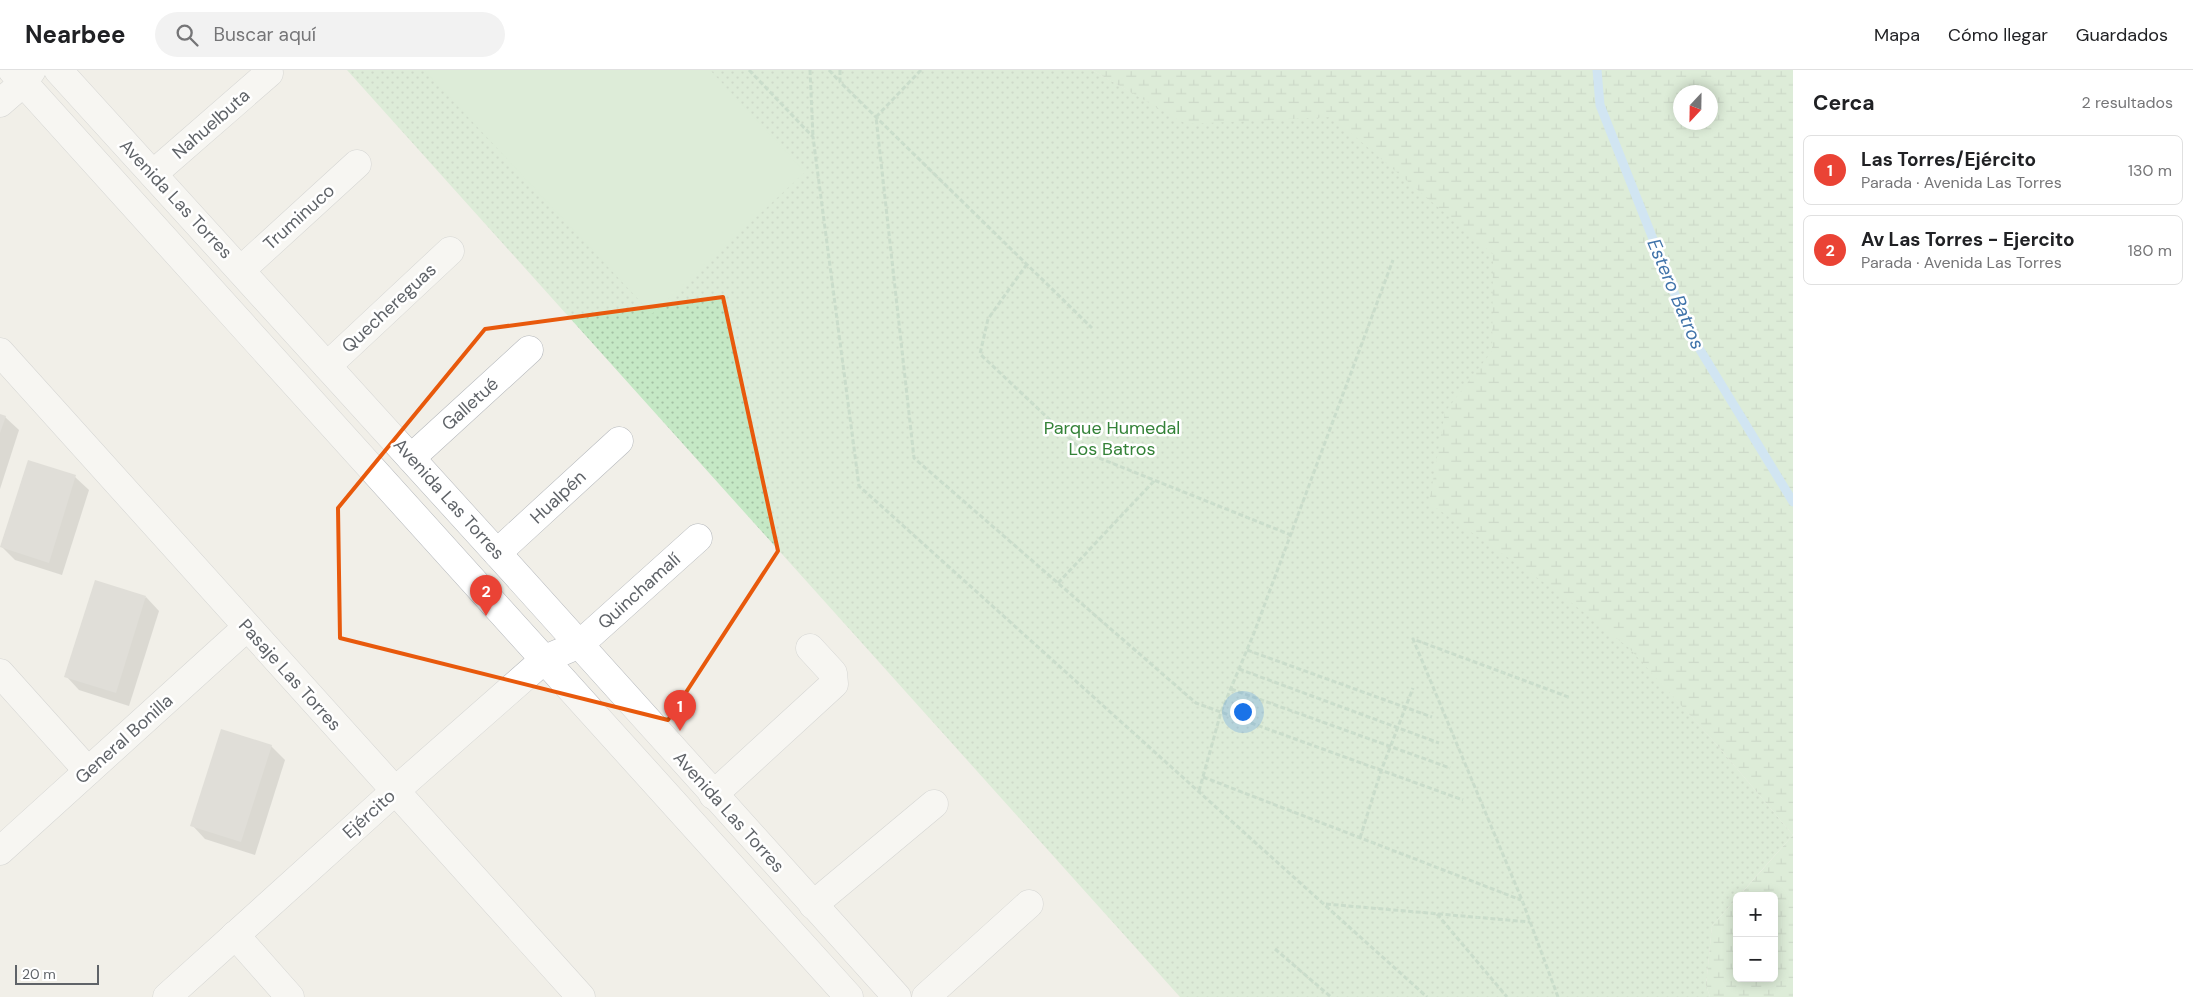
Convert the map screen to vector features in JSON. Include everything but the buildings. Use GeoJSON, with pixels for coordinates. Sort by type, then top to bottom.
{"type":"FeatureCollection","features":[{"type":"Feature","properties":{"kind":"street","name":"Avenida Las Torres"},"geometry":{"type":"LineString","coordinates":[[58,70],[498,553],[713,795],[897,997]]}},
{"type":"Feature","properties":{"kind":"street","name":"Nahuelbuta"},"geometry":{"type":"LineString","coordinates":[[153,174],[269,73]]}},
{"type":"Feature","properties":{"kind":"street","name":"Avenida Las Torres"},"geometry":{"type":"LineString","coordinates":[[22,74],[848,997]]}},
{"type":"Feature","properties":{"kind":"street"},"geometry":{"type":"LineString","coordinates":[[0,103],[22,74]]}},
{"type":"Feature","properties":{"kind":"street","name":"Truminuco"},"geometry":{"type":"LineString","coordinates":[[241,270],[357,164]]}},
{"type":"Feature","properties":{"kind":"street","name":"Quechereguas"},"geometry":{"type":"LineString","coordinates":[[327,366],[450,251]]}},
{"type":"Feature","properties":{"kind":"street","name":"Galletué"},"geometry":{"type":"LineString","coordinates":[[411,458],[528,350]]}},
{"type":"Feature","properties":{"kind":"street","name":"Pasaje Las Torres"},"geometry":{"type":"LineString","coordinates":[[0,352],[581,997]]}},
{"type":"Feature","properties":{"kind":"street","name":"Hualpén"},"geometry":{"type":"LineString","coordinates":[[498,553],[619,441]]}},
{"type":"Feature","properties":{"kind":"street","name":"Quinchamalí"},"geometry":{"type":"LineString","coordinates":[[580,644],[698,538]]}},
{"type":"Feature","properties":{"kind":"street","name":"General Bonilla"},"geometry":{"type":"LineString","coordinates":[[0,851],[247,627]]}},
{"type":"Feature","properties":{"kind":"street","name":"Ejército"},"geometry":{"type":"LineString","coordinates":[[167,997],[395,791],[546,659],[580,644]]}},
{"type":"Feature","properties":{"kind":"street"},"geometry":{"type":"LineString","coordinates":[[713,795],[834,684],[833,673],[810,648]]}},
{"type":"Feature","properties":{"kind":"street"},"geometry":{"type":"LineString","coordinates":[[0,673],[88,771]]}},
{"type":"Feature","properties":{"kind":"street"},"geometry":{"type":"LineString","coordinates":[[813,904],[934,804]]}},
{"type":"Feature","properties":{"kind":"street"},"geometry":{"type":"LineString","coordinates":[[926,997],[1030,904]]}},
{"type":"Feature","properties":{"kind":"street"},"geometry":{"type":"LineString","coordinates":[[235,935],[290,997]]}},
{"type":"Feature","properties":{"kind":"path"},"geometry":{"type":"LineString","coordinates":[[750,70],[814,137]]}},
{"type":"Feature","properties":{"kind":"path"},"geometry":{"type":"LineString","coordinates":[[810,70],[814,137],[859,486],[1428,997]]}},
{"type":"Feature","properties":{"kind":"path"},"geometry":{"type":"LineString","coordinates":[[829,70],[1092,328]]}},
{"type":"Feature","properties":{"kind":"path"},"geometry":{"type":"LineString","coordinates":[[840,70],[840,82]]}},
{"type":"Feature","properties":{"kind":"path"},"geometry":{"type":"LineString","coordinates":[[876,117],[921,70]]}},
{"type":"Feature","properties":{"kind":"path"},"geometry":{"type":"LineString","coordinates":[[876,117],[914,458],[1196,703],[1463,800]]}},
{"type":"Feature","properties":{"kind":"path"},"geometry":{"type":"LineString","coordinates":[[1199,792],[1221,712],[1291,535],[1393,260]]}},
{"type":"Feature","properties":{"kind":"path"},"geometry":{"type":"LineString","coordinates":[[1027,264],[988,319],[980,354],[1084,452],[1291,535]]}},
{"type":"Feature","properties":{"kind":"path"},"geometry":{"type":"LineString","coordinates":[[1058,583],[1154,480]]}},
{"type":"Feature","properties":{"kind":"path"},"geometry":{"type":"LineString","coordinates":[[1558,997],[1522,900],[1413,639],[1571,698]]}},
{"type":"Feature","properties":{"kind":"path"},"geometry":{"type":"LineString","coordinates":[[1247,650],[1432,717]]}},
{"type":"Feature","properties":{"kind":"path"},"geometry":{"type":"LineString","coordinates":[[1239,669],[1439,743]]}},
{"type":"Feature","properties":{"kind":"path"},"geometry":{"type":"LineString","coordinates":[[1360,838],[1381,771],[1413,688]]}},
{"type":"Feature","properties":{"kind":"path"},"geometry":{"type":"LineString","coordinates":[[1231,689],[1450,768]]}},
{"type":"Feature","properties":{"kind":"path"},"geometry":{"type":"LineString","coordinates":[[1203,777],[1522,900]]}},
{"type":"Feature","properties":{"kind":"path"},"geometry":{"type":"LineString","coordinates":[[1325,904],[1530,922]]}},
{"type":"Feature","properties":{"kind":"path"},"geometry":{"type":"LineString","coordinates":[[1437,914],[1508,997]]}},
{"type":"Feature","properties":{"kind":"path"},"geometry":{"type":"LineString","coordinates":[[1275,949],[1331,997]]}},
{"type":"Feature","properties":{"kind":"highlighted area"},"geometry":{"type":"Polygon","coordinates":[[[723,297],[778,551],[668,720],[340,638],[338,508],[485,329],[723,297]]]}},
{"type":"Feature","properties":{"kind":"green space","name":"Parque Humedal Los Batros"},"geometry":{"type":"Polygon","coordinates":[[[347,70],[1092,70],[1186,123],[1793,70],[1639,658],[1717,745],[1793,835],[1742,892],[1733,892],[1733,902],[1712,926],[1706,985],[1710,997],[1180,997],[347,70]]]}},
{"type":"Feature","properties":{"kind":"green space"},"geometry":{"type":"Polygon","coordinates":[[[424,70],[710,70],[805,172],[652,314],[424,70]]]}},
{"type":"Feature","properties":{"kind":"green space"},"geometry":{"type":"Polygon","coordinates":[[[1092,70],[1793,70],[1793,835],[1717,745],[1629,648],[1559,593],[1429,503],[1445,412],[1492,351],[1493,254],[1332,117],[1186,124],[1092,70]]]}},
{"type":"Feature","properties":{"kind":"green space"},"geometry":{"type":"Polygon","coordinates":[[[1793,835],[1793,997],[1710,997],[1706,985],[1712,926],[1733,902],[1733,982],[1778,982],[1778,892],[1743,892],[1793,835]]]}},
{"type":"Feature","properties":{"kind":"waterway","name":"Estero Batros"},"geometry":{"type":"LineString","coordinates":[[1597,70],[1600,105],[1691,335],[1793,502]]}},
{"type":"Feature","properties":{"kind":"place","name":"Av Las Torres - Ejercito"},"geometry":{"type":"Point","coordinates":[486,616]}},
{"type":"Feature","properties":{"kind":"place","name":"Las Torres/Ejército"},"geometry":{"type":"Point","coordinates":[680,731]}}]}
